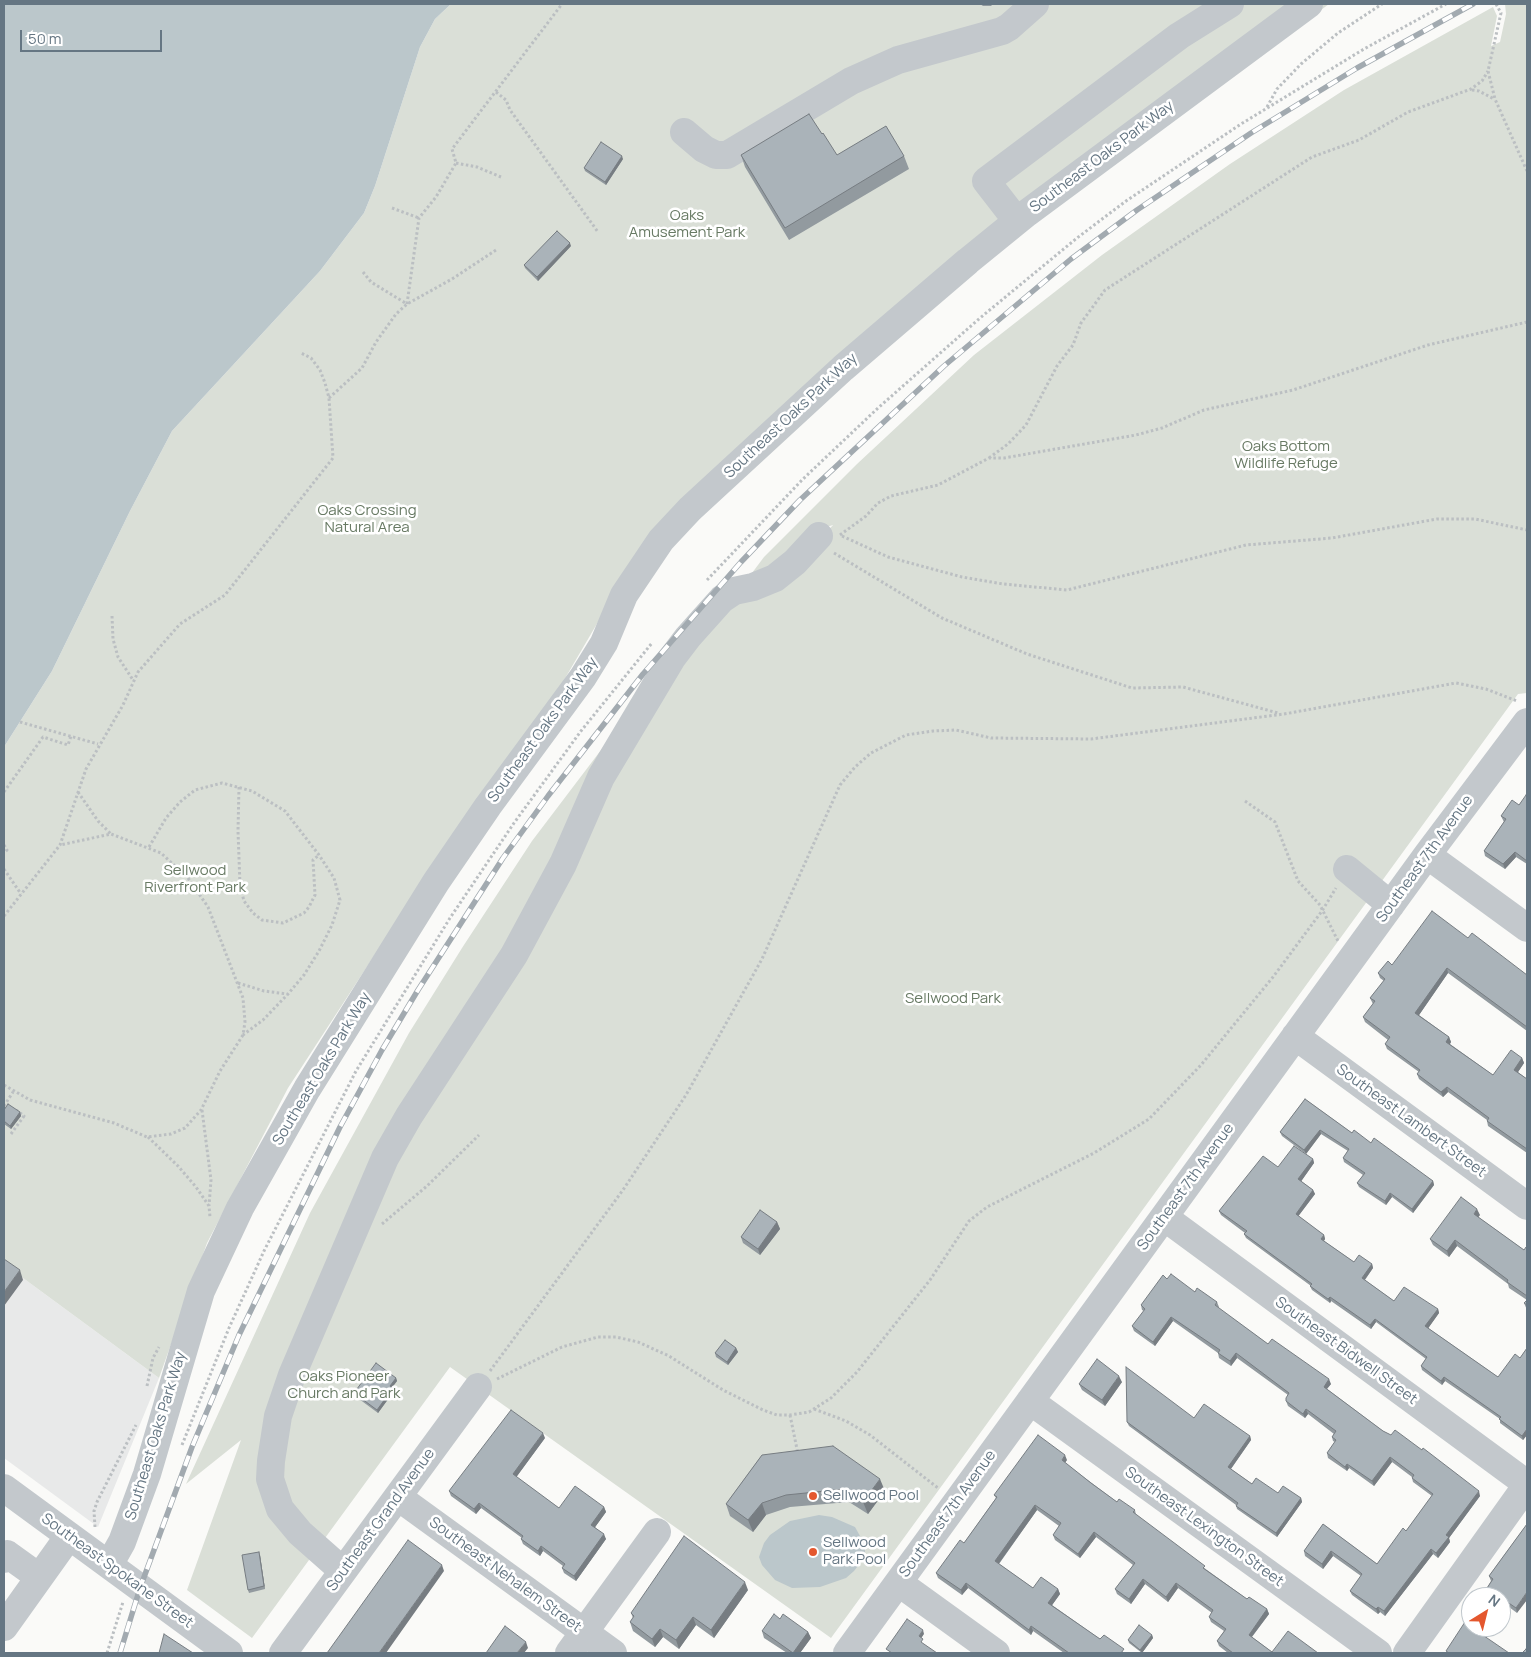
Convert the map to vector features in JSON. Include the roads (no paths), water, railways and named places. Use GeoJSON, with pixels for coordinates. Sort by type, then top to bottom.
{"type":"FeatureCollection","features":[{"type":"Feature","properties":{"kind":"street"},"geometry":{"type":"LineString","coordinates":[[684,132],[704,149],[716,154],[727,155],[850,81],[898,60],[1002,31],[1035,4]]}},
{"type":"Feature","properties":{"kind":"street"},"geometry":{"type":"LineString","coordinates":[[1018,221],[986,181],[1179,36],[1230,4]]}},
{"type":"Feature","properties":{"kind":"street","name":"Southeast Oaks Park Way"},"geometry":{"type":"LineString","coordinates":[[100,1558],[122,1542],[142,1489],[194,1314],[227,1232],[307,1089],[436,882],[488,806],[583,677],[604,643],[629,586],[661,540],[696,503],[872,341],[1018,221],[1309,4]]}},
{"type":"Feature","properties":{"kind":"street"},"geometry":{"type":"LineString","coordinates":[[343,1571],[300,1533],[280,1509],[270,1479],[271,1461],[278,1416],[292,1375],[385,1158],[409,1116],[514,955],[563,864],[601,777],[672,658],[722,599],[734,591],[753,587],[775,578],[829,536]]}},
{"type":"Feature","properties":{"kind":"street","name":"Southeast 7th Avenue"},"geometry":{"type":"LineString","coordinates":[[848,1653],[1427,855],[1524,712]]}},
{"type":"Feature","properties":{"kind":"street"},"geometry":{"type":"LineString","coordinates":[[1427,855],[1527,928]]}},
{"type":"Feature","properties":{"kind":"street"},"geometry":{"type":"LineString","coordinates":[[1346,869],[1391,905]]}},
{"type":"Feature","properties":{"kind":"street","name":"Southeast Lambert Street"},"geometry":{"type":"LineString","coordinates":[[1296,1036],[1527,1206]]}},
{"type":"Feature","properties":{"kind":"street","name":"Southeast Bidwell Street"},"geometry":{"type":"LineString","coordinates":[[1164,1217],[1527,1484]]}},
{"type":"Feature","properties":{"kind":"street","name":"Southeast Grand Avenue"},"geometry":{"type":"LineString","coordinates":[[283,1653],[478,1388]]}},
{"type":"Feature","properties":{"kind":"street","name":"Southeast Lexington Street"},"geometry":{"type":"LineString","coordinates":[[1030,1401],[1378,1653]]}},
{"type":"Feature","properties":{"kind":"street"},"geometry":{"type":"LineString","coordinates":[[1407,1653],[1527,1484]]}},
{"type":"Feature","properties":{"kind":"street","name":"Southeast Spokane Street"},"geometry":{"type":"LineString","coordinates":[[4,1488],[230,1653]]}},
{"type":"Feature","properties":{"kind":"street","name":"Southeast Nehalem Street"},"geometry":{"type":"LineString","coordinates":[[398,1497],[577,1643],[613,1653]]}},
{"type":"Feature","properties":{"kind":"street"},"geometry":{"type":"LineString","coordinates":[[577,1643],[657,1532]]}},
{"type":"Feature","properties":{"kind":"street"},"geometry":{"type":"LineString","coordinates":[[4,1627],[69,1536]]}},
{"type":"Feature","properties":{"kind":"street"},"geometry":{"type":"LineString","coordinates":[[4,1559],[7,1554],[40,1576]]}},
{"type":"Feature","properties":{"kind":"street"},"geometry":{"type":"LineString","coordinates":[[899,1583],[996,1653]]}},
{"type":"Feature","properties":{"kind":"railway"},"geometry":{"type":"LineString","coordinates":[[120,1653],[140,1588],[192,1447],[239,1335],[340,1127],[382,1050],[418,990],[503,858],[548,796],[643,674],[741,562],[800,500],[944,366],[1071,259],[1137,210],[1251,133],[1357,68],[1473,4]]}},
{"type":"Feature","properties":{"kind":"place","name":"Sellwood Pool"},"geometry":{"type":"Point","coordinates":[813,1496]}},
{"type":"Feature","properties":{"kind":"place","name":"Sellwood Park Pool"},"geometry":{"type":"Point","coordinates":[813,1552]}},
{"type":"Feature","properties":{"kind":"park label","name":"Oaks Amusement Park"},"geometry":{"type":"Point","coordinates":[687,224]}},
{"type":"Feature","properties":{"kind":"park label","name":"Oaks Bottom Wildlife Refuge"},"geometry":{"type":"Point","coordinates":[1286,456]}},
{"type":"Feature","properties":{"kind":"park label","name":"Oaks Crossing Natural Area"},"geometry":{"type":"Point","coordinates":[367,520]}},
{"type":"Feature","properties":{"kind":"park label","name":"Sellwood Riverfront Park"},"geometry":{"type":"Point","coordinates":[195,880]}},
{"type":"Feature","properties":{"kind":"park label","name":"Sellwood Park"},"geometry":{"type":"Point","coordinates":[953,999]}},
{"type":"Feature","properties":{"kind":"park label","name":"Oaks Pioneer Church and Park"},"geometry":{"type":"Point","coordinates":[344,1386]}}]}
